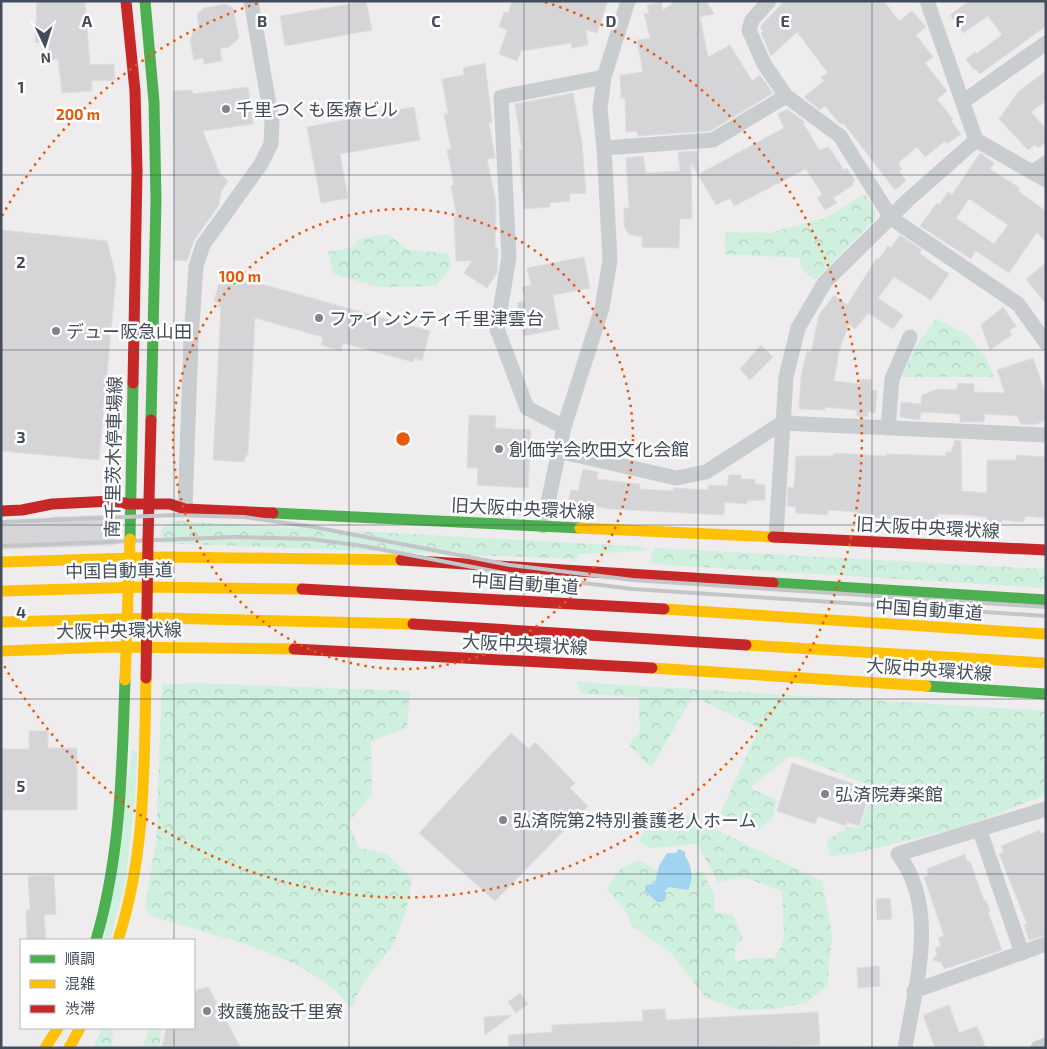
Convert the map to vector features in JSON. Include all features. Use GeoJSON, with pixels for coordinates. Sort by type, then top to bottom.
{"type":"FeatureCollection","features":[{"type":"Feature","properties":{"kind":"main road","name":"南千里茨木停車場線"},"geometry":{"type":"LineString","coordinates":[[96,939],[112,882],[121,802],[130,539],[129,504],[137,171],[135,91],[126,1]]}},
{"type":"Feature","properties":{"kind":"main road","name":"南千里茨木停車場線"},"geometry":{"type":"LineString","coordinates":[[118,939],[133,886],[138,840],[146,678],[156,200],[154,102],[145,1]]}},
{"type":"Feature","properties":{"kind":"main road","name":"旧大阪中央環状線"},"geometry":{"type":"LineString","coordinates":[[1,511],[22,510],[52,504],[112,501],[129,504],[170,504],[185,509],[1046,550]]}},
{"type":"Feature","properties":{"kind":"main road"},"geometry":{"type":"LineString","coordinates":[[1,562],[167,557],[393,560],[1046,600]]}},
{"type":"Feature","properties":{"kind":"main road","name":"中国自動車道"},"geometry":{"type":"LineString","coordinates":[[1,590],[167,586],[391,592],[1046,634]]}},
{"type":"Feature","properties":{"kind":"main road"},"geometry":{"type":"LineString","coordinates":[[1,622],[161,618],[380,623],[1046,663]]}},
{"type":"Feature","properties":{"kind":"main road","name":"大阪中央環状線"},"geometry":{"type":"LineString","coordinates":[[1,651],[163,646],[293,650],[501,660],[1046,694]]}},
{"type":"Feature","properties":{"kind":"main road"},"geometry":{"type":"LineString","coordinates":[[45,1048],[57,1029]]}},
{"type":"Feature","properties":{"kind":"main road"},"geometry":{"type":"LineString","coordinates":[[69,1048],[79,1029]]}},
{"type":"Feature","properties":{"kind":"street"},"geometry":{"type":"LineString","coordinates":[[185,509],[191,340],[196,266],[203,245],[261,164],[270,144],[272,122],[251,1]]}},
{"type":"Feature","properties":{"kind":"street"},"geometry":{"type":"LineString","coordinates":[[543,526],[564,427],[602,308],[610,260],[600,108],[604,77],[628,1]]}},
{"type":"Feature","properties":{"kind":"street"},"geometry":{"type":"LineString","coordinates":[[769,1],[752,20],[749,30],[764,64],[786,96],[840,136],[891,218],[1018,304],[1046,342]]}},
{"type":"Feature","properties":{"kind":"street"},"geometry":{"type":"LineString","coordinates":[[927,1],[964,101],[976,140],[1042,172]]}},
{"type":"Feature","properties":{"kind":"street"},"geometry":{"type":"LineString","coordinates":[[964,101],[1046,43]]}},
{"type":"Feature","properties":{"kind":"street"},"geometry":{"type":"LineString","coordinates":[[564,427],[527,408],[497,329],[509,257],[501,98],[604,77]]}},
{"type":"Feature","properties":{"kind":"street"},"geometry":{"type":"LineString","coordinates":[[604,148],[713,140],[786,96]]}},
{"type":"Feature","properties":{"kind":"street"},"geometry":{"type":"LineString","coordinates":[[776,536],[786,377],[798,328],[825,282],[976,140]]}},
{"type":"Feature","properties":{"kind":"street"},"geometry":{"type":"LineString","coordinates":[[888,428],[892,379],[910,337]]}},
{"type":"Feature","properties":{"kind":"street"},"geometry":{"type":"LineString","coordinates":[[558,451],[676,478],[706,472],[782,423],[1046,435]]}},
{"type":"Feature","properties":{"kind":"street"},"geometry":{"type":"LineString","coordinates":[[905,1048],[921,950],[919,902],[906,865],[898,854],[980,831],[1046,809]]}},
{"type":"Feature","properties":{"kind":"street"},"geometry":{"type":"LineString","coordinates":[[980,831],[1022,953]]}},
{"type":"Feature","properties":{"kind":"street"},"geometry":{"type":"LineString","coordinates":[[914,991],[1046,944]]}},
{"type":"Feature","properties":{"kind":"street"},"geometry":{"type":"LineString","coordinates":[[1038,1048],[1046,1045]]}},
{"type":"Feature","properties":{"kind":"green space"},"geometry":{"type":"Polygon","coordinates":[[[865,194],[875,210],[875,219],[815,280],[801,268],[800,258],[725,254],[725,232],[769,233],[825,218],[865,194]]]}},
{"type":"Feature","properties":{"kind":"green space"},"geometry":{"type":"Polygon","coordinates":[[[388,234],[408,250],[448,253],[451,267],[436,286],[379,287],[333,274],[328,252],[353,247],[358,239],[388,234]]]}},
{"type":"Feature","properties":{"kind":"green space"},"geometry":{"type":"Polygon","coordinates":[[[936,319],[968,335],[985,357],[994,377],[902,377],[916,346],[936,319]]]}},
{"type":"Feature","properties":{"kind":"green space"},"geometry":{"type":"Polygon","coordinates":[[[174,521],[648,547],[646,551],[578,554],[578,559],[161,543],[161,530],[174,521]]]}},
{"type":"Feature","properties":{"kind":"green space"},"geometry":{"type":"Polygon","coordinates":[[[655,548],[1046,569],[1046,588],[651,564],[651,555],[655,548]]]}},
{"type":"Feature","properties":{"kind":"green space"},"geometry":{"type":"Polygon","coordinates":[[[576,682],[1046,711],[1046,795],[950,830],[852,854],[830,856],[826,841],[848,827],[860,828],[874,787],[795,756],[788,757],[750,788],[777,800],[772,819],[757,831],[720,814],[759,728],[693,696],[651,768],[629,745],[640,730],[638,697],[581,694],[576,682]]]}},
{"type":"Feature","properties":{"kind":"green space"},"geometry":{"type":"Polygon","coordinates":[[[194,683],[410,691],[407,728],[371,741],[372,794],[348,822],[359,848],[387,854],[412,879],[406,911],[393,946],[362,984],[352,1009],[331,987],[291,962],[246,944],[154,917],[145,908],[156,841],[162,685],[194,683]]]}},
{"type":"Feature","properties":{"kind":"green space"},"geometry":{"type":"Polygon","coordinates":[[[134,750],[137,753],[135,797],[125,884],[110,939],[104,939],[132,751],[134,750]]]}},
{"type":"Feature","properties":{"kind":"green space"},"geometry":{"type":"Polygon","coordinates":[[[671,808],[822,881],[832,935],[827,986],[806,1003],[772,1009],[739,1010],[706,998],[671,953],[633,927],[624,909],[607,889],[621,868],[640,860],[671,879],[702,871],[714,894],[714,912],[732,914],[743,937],[735,948],[735,962],[751,958],[775,958],[784,940],[782,891],[743,877],[718,882],[697,844],[649,848],[638,840],[661,811],[671,808]]]}},
{"type":"Feature","properties":{"kind":"green space"},"geometry":{"type":"Polygon","coordinates":[[[102,1029],[113,1029],[112,1048],[93,1048],[102,1029]]]}},
{"type":"Feature","properties":{"kind":"green space"},"geometry":{"type":"Polygon","coordinates":[[[149,1029],[162,1029],[159,1048],[143,1048],[149,1029]]]}},
{"type":"Feature","properties":{"kind":"water"},"geometry":{"type":"Polygon","coordinates":[[[679,849],[685,852],[691,868],[690,886],[688,890],[669,887],[665,891],[666,899],[662,902],[657,902],[645,891],[646,885],[655,884],[659,866],[667,853],[676,853],[679,849]]]}},
{"type":"Feature","properties":{"kind":"building"},"geometry":{"type":"Polygon","coordinates":[[[37,1],[85,1],[90,65],[114,64],[115,80],[92,81],[92,91],[62,93],[58,59],[49,60],[49,44],[35,42],[37,1]]]}},
{"type":"Feature","properties":{"kind":"building"},"geometry":{"type":"Polygon","coordinates":[[[366,1],[372,30],[285,46],[280,16],[366,1]]]}},
{"type":"Feature","properties":{"kind":"building"},"geometry":{"type":"Polygon","coordinates":[[[512,1],[608,1],[597,33],[586,30],[588,45],[572,48],[571,43],[521,51],[517,61],[499,54],[507,30],[499,27],[504,12],[508,13],[512,1]]]}},
{"type":"Feature","properties":{"kind":"building"},"geometry":{"type":"Polygon","coordinates":[[[676,1],[706,1],[714,14],[700,17],[708,57],[730,45],[752,81],[760,75],[773,93],[710,131],[638,136],[637,131],[626,132],[625,98],[621,98],[620,75],[643,72],[637,40],[650,38],[644,14],[649,13],[647,5],[661,2],[663,10],[676,1]]]}},
{"type":"Feature","properties":{"kind":"building"},"geometry":{"type":"Polygon","coordinates":[[[784,1],[884,1],[899,21],[912,11],[926,27],[916,35],[933,57],[925,63],[947,91],[937,99],[953,119],[951,121],[961,134],[947,144],[945,141],[925,157],[917,147],[898,163],[902,169],[899,171],[906,181],[895,190],[845,125],[839,123],[825,106],[820,110],[805,98],[824,81],[821,77],[828,73],[797,32],[771,56],[760,27],[784,1]]]}},
{"type":"Feature","properties":{"kind":"building"},"geometry":{"type":"Polygon","coordinates":[[[969,1],[1046,1],[1046,26],[980,74],[976,69],[974,70],[966,59],[1002,35],[988,16],[963,33],[950,15],[969,1]]]}},
{"type":"Feature","properties":{"kind":"building"},"geometry":{"type":"Polygon","coordinates":[[[225,4],[233,8],[239,38],[229,47],[220,48],[222,61],[204,64],[203,58],[194,60],[190,41],[193,32],[199,28],[197,14],[204,8],[225,4]]]}},
{"type":"Feature","properties":{"kind":"building"},"geometry":{"type":"Polygon","coordinates":[[[485,63],[492,122],[489,123],[495,158],[487,159],[496,202],[495,248],[498,248],[497,273],[487,288],[464,273],[472,261],[456,261],[454,217],[457,217],[451,186],[454,185],[447,150],[451,149],[444,114],[448,114],[442,79],[464,75],[463,68],[485,63]]]}},
{"type":"Feature","properties":{"kind":"building"},"geometry":{"type":"Polygon","coordinates":[[[1046,71],[1046,101],[1031,112],[1046,129],[1046,142],[1038,148],[1035,145],[1028,150],[999,119],[1019,91],[1046,71]]]}},
{"type":"Feature","properties":{"kind":"building"},"geometry":{"type":"Polygon","coordinates":[[[248,87],[253,124],[203,131],[220,174],[228,181],[221,192],[219,205],[194,240],[187,261],[174,260],[173,91],[192,90],[193,94],[248,87]]]}},
{"type":"Feature","properties":{"kind":"building"},"geometry":{"type":"Polygon","coordinates":[[[573,93],[582,143],[586,193],[569,194],[570,201],[550,203],[550,207],[524,209],[519,150],[522,150],[515,104],[573,93]]]}},
{"type":"Feature","properties":{"kind":"building"},"geometry":{"type":"Polygon","coordinates":[[[414,107],[420,140],[340,154],[348,198],[321,203],[307,127],[414,107]]]}},
{"type":"Feature","properties":{"kind":"building"},"geometry":{"type":"Polygon","coordinates":[[[787,109],[805,122],[803,123],[819,150],[829,147],[844,170],[847,168],[855,181],[852,183],[853,185],[833,198],[837,203],[825,210],[817,198],[822,194],[806,169],[734,206],[730,198],[716,205],[691,163],[692,219],[680,219],[679,248],[642,247],[642,237],[628,234],[624,225],[624,208],[629,208],[626,158],[643,156],[646,173],[680,171],[678,152],[697,151],[699,174],[784,128],[778,114],[787,109]]]}},
{"type":"Feature","properties":{"kind":"building"},"geometry":{"type":"Polygon","coordinates":[[[980,153],[994,163],[990,169],[1020,188],[1018,191],[1046,211],[1046,242],[1037,232],[1009,273],[976,251],[971,259],[920,226],[948,192],[952,195],[980,153]],[[969,199],[956,218],[994,244],[1008,225],[969,199]]]}},
{"type":"Feature","properties":{"kind":"building","name":"デュー阪急山田"},"geometry":{"type":"Polygon","coordinates":[[[1,230],[107,241],[116,277],[99,460],[1,451],[1,230]]]}},
{"type":"Feature","properties":{"kind":"building"},"geometry":{"type":"Polygon","coordinates":[[[900,235],[922,250],[919,253],[949,274],[931,300],[894,277],[878,298],[903,315],[893,329],[868,313],[855,329],[849,324],[839,351],[834,381],[860,384],[860,379],[872,380],[871,390],[877,391],[875,413],[868,412],[868,417],[856,416],[857,410],[825,407],[825,410],[799,409],[801,376],[807,351],[811,352],[819,315],[834,295],[847,305],[877,258],[878,260],[888,246],[891,248],[900,235]]]}},
{"type":"Feature","properties":{"kind":"building"},"geometry":{"type":"Polygon","coordinates":[[[584,257],[590,288],[553,295],[559,329],[524,336],[517,303],[525,301],[522,287],[531,285],[527,268],[584,257]]]}},
{"type":"Feature","properties":{"kind":"building"},"geometry":{"type":"Polygon","coordinates":[[[1046,263],[1046,304],[1026,279],[1046,263]]]}},
{"type":"Feature","properties":{"kind":"building"},"geometry":{"type":"Polygon","coordinates":[[[222,273],[430,331],[422,361],[414,358],[413,362],[343,343],[341,351],[321,345],[323,337],[255,318],[248,455],[246,455],[244,462],[213,460],[221,307],[218,307],[219,303],[214,301],[222,273]]]}},
{"type":"Feature","properties":{"kind":"building"},"geometry":{"type":"Polygon","coordinates":[[[1003,307],[1016,326],[1009,331],[1012,335],[990,350],[981,325],[1003,307]]]}},
{"type":"Feature","properties":{"kind":"building"},"geometry":{"type":"Polygon","coordinates":[[[761,345],[773,357],[750,380],[740,369],[761,345]]]}},
{"type":"Feature","properties":{"kind":"building"},"geometry":{"type":"Polygon","coordinates":[[[1033,358],[1046,395],[1046,420],[1035,425],[1021,424],[1017,416],[985,414],[984,422],[960,422],[960,415],[957,414],[921,412],[920,420],[900,417],[901,402],[921,404],[922,395],[938,389],[957,390],[958,383],[974,384],[974,392],[1005,393],[997,370],[1033,358]]]}},
{"type":"Feature","properties":{"kind":"building","name":"創価学会吹田文化会館"},"geometry":{"type":"Polygon","coordinates":[[[469,415],[496,416],[495,428],[531,430],[528,488],[477,485],[478,468],[467,468],[469,415]]]}},
{"type":"Feature","properties":{"kind":"building"},"geometry":{"type":"Polygon","coordinates":[[[955,440],[961,441],[962,491],[987,493],[987,460],[1016,460],[1016,455],[1046,457],[1046,518],[1025,516],[1024,522],[1002,520],[1001,526],[985,525],[986,517],[966,515],[938,514],[938,523],[857,516],[857,512],[828,510],[828,515],[795,513],[796,507],[787,506],[788,487],[794,488],[796,456],[833,456],[834,453],[886,456],[886,454],[946,456],[946,452],[951,452],[955,440]]]}},
{"type":"Feature","properties":{"kind":"building"},"geometry":{"type":"Polygon","coordinates":[[[583,469],[598,472],[597,479],[640,484],[640,489],[673,491],[673,488],[708,490],[708,485],[727,486],[729,475],[741,475],[741,479],[755,479],[755,484],[765,485],[765,500],[747,501],[747,504],[725,502],[724,515],[612,509],[568,503],[571,490],[578,491],[583,469]]]}},
{"type":"Feature","properties":{"kind":"building"},"geometry":{"type":"Polygon","coordinates":[[[114,515],[115,545],[1,549],[1,524],[25,523],[54,517],[114,515]]]}},
{"type":"Feature","properties":{"kind":"building"},"geometry":{"type":"Polygon","coordinates":[[[29,731],[48,731],[48,748],[77,748],[77,810],[1,810],[1,749],[29,749],[29,731]]]}},
{"type":"Feature","properties":{"kind":"building","name":"弘済院第2特別養護老人ホーム"},"geometry":{"type":"Polygon","coordinates":[[[511,733],[529,749],[535,742],[575,783],[570,788],[588,806],[495,901],[419,833],[511,733]]]}},
{"type":"Feature","properties":{"kind":"building","name":"弘済院寿楽館"},"geometry":{"type":"Polygon","coordinates":[[[792,763],[871,790],[859,826],[847,822],[846,826],[818,816],[815,824],[777,811],[792,763]]]}},
{"type":"Feature","properties":{"kind":"building"},"geometry":{"type":"Polygon","coordinates":[[[1040,830],[1041,834],[1046,832],[1046,935],[1029,940],[1024,925],[1027,924],[999,854],[1003,852],[1001,846],[1040,830]]]}},
{"type":"Feature","properties":{"kind":"building"},"geometry":{"type":"Polygon","coordinates":[[[965,854],[967,862],[970,861],[984,901],[986,900],[990,911],[988,912],[1002,950],[944,969],[942,963],[933,960],[937,954],[935,948],[941,946],[938,938],[944,936],[924,877],[929,875],[927,869],[965,854]]]}},
{"type":"Feature","properties":{"kind":"building"},"geometry":{"type":"Polygon","coordinates":[[[54,875],[56,914],[44,915],[46,939],[27,939],[26,910],[30,910],[28,876],[54,875]]]}},
{"type":"Feature","properties":{"kind":"building"},"geometry":{"type":"Polygon","coordinates":[[[890,898],[892,919],[877,920],[876,899],[890,898]]]}},
{"type":"Feature","properties":{"kind":"building"},"geometry":{"type":"Polygon","coordinates":[[[879,966],[880,986],[858,988],[857,968],[879,966]]]}},
{"type":"Feature","properties":{"kind":"building","name":"救護施設千里寮"},"geometry":{"type":"Polygon","coordinates":[[[208,987],[241,1048],[162,1048],[166,1029],[195,1029],[195,991],[208,987]]]}},
{"type":"Feature","properties":{"kind":"building"},"geometry":{"type":"Polygon","coordinates":[[[520,993],[528,1004],[516,1013],[508,1002],[520,993]]]}},
{"type":"Feature","properties":{"kind":"building"},"geometry":{"type":"Polygon","coordinates":[[[949,1005],[959,1033],[977,1026],[986,1048],[935,1048],[923,1015],[949,1005]]]}},
{"type":"Feature","properties":{"kind":"building"},"geometry":{"type":"Polygon","coordinates":[[[665,1009],[666,1020],[818,1012],[820,1045],[756,1048],[509,1048],[508,1035],[552,1032],[552,1025],[643,1021],[642,1010],[665,1009]]]}},
{"type":"Feature","properties":{"kind":"building"},"geometry":{"type":"Polygon","coordinates":[[[512,1015],[485,1035],[484,1017],[512,1015]]]}},
{"type":"Feature","properties":{"kind":"railway"},"geometry":{"type":"LineString","coordinates":[[1,522],[175,515],[244,517],[314,527],[510,565],[633,580],[1046,607]]}},
{"type":"Feature","properties":{"kind":"railway"},"geometry":{"type":"LineString","coordinates":[[1,546],[235,537],[311,539],[363,546],[509,574],[633,589],[1046,616]]}},
{"type":"Feature","properties":{"kind":"traffic: fast"},"geometry":{"type":"LineString","coordinates":[[145,1],[154,102],[156,200],[151,420]]}},
{"type":"Feature","properties":{"kind":"traffic: fast"},"geometry":{"type":"LineString","coordinates":[[130,539],[133,383]]}},
{"type":"Feature","properties":{"kind":"traffic: fast"},"geometry":{"type":"LineString","coordinates":[[273,513],[580,528]]}},
{"type":"Feature","properties":{"kind":"traffic: fast"},"geometry":{"type":"LineString","coordinates":[[773,583],[1046,600]]}},
{"type":"Feature","properties":{"kind":"traffic: fast"},"geometry":{"type":"LineString","coordinates":[[96,939],[111,876],[119,811],[125,680]]}},
{"type":"Feature","properties":{"kind":"traffic: fast"},"geometry":{"type":"LineString","coordinates":[[926,686],[1046,694]]}},
{"type":"Feature","properties":{"kind":"traffic: slow"},"geometry":{"type":"LineString","coordinates":[[580,528],[773,537]]}},
{"type":"Feature","properties":{"kind":"traffic: slow"},"geometry":{"type":"LineString","coordinates":[[125,680],[130,539]]}},
{"type":"Feature","properties":{"kind":"traffic: slow"},"geometry":{"type":"LineString","coordinates":[[1,562],[167,557],[401,560]]}},
{"type":"Feature","properties":{"kind":"traffic: slow"},"geometry":{"type":"LineString","coordinates":[[1,591],[144,587],[302,589]]}},
{"type":"Feature","properties":{"kind":"traffic: slow"},"geometry":{"type":"LineString","coordinates":[[664,609],[1046,634]]}},
{"type":"Feature","properties":{"kind":"traffic: slow"},"geometry":{"type":"LineString","coordinates":[[1,622],[161,618],[413,624]]}},
{"type":"Feature","properties":{"kind":"traffic: slow"},"geometry":{"type":"LineString","coordinates":[[746,645],[1046,663]]}},
{"type":"Feature","properties":{"kind":"traffic: slow"},"geometry":{"type":"LineString","coordinates":[[1,651],[111,647],[294,649]]}},
{"type":"Feature","properties":{"kind":"traffic: slow"},"geometry":{"type":"LineString","coordinates":[[652,668],[926,686]]}},
{"type":"Feature","properties":{"kind":"traffic: slow"},"geometry":{"type":"LineString","coordinates":[[118,939],[127,908],[139,843],[144,777],[146,678]]}},
{"type":"Feature","properties":{"kind":"traffic: slow"},"geometry":{"type":"LineString","coordinates":[[45,1048],[57,1029]]}},
{"type":"Feature","properties":{"kind":"traffic: slow"},"geometry":{"type":"LineString","coordinates":[[69,1048],[79,1029]]}},
{"type":"Feature","properties":{"kind":"traffic: jam"},"geometry":{"type":"LineString","coordinates":[[126,1],[135,91],[137,171],[133,383]]}},
{"type":"Feature","properties":{"kind":"traffic: jam"},"geometry":{"type":"LineString","coordinates":[[148,539],[151,420]]}},
{"type":"Feature","properties":{"kind":"traffic: jam"},"geometry":{"type":"LineString","coordinates":[[1,511],[22,510],[52,504],[112,501],[129,504],[170,504],[185,509],[273,513]]}},
{"type":"Feature","properties":{"kind":"traffic: jam"},"geometry":{"type":"LineString","coordinates":[[773,537],[1046,550]]}},
{"type":"Feature","properties":{"kind":"traffic: jam"},"geometry":{"type":"LineString","coordinates":[[146,678],[148,539]]}},
{"type":"Feature","properties":{"kind":"traffic: jam"},"geometry":{"type":"LineString","coordinates":[[401,560],[773,583]]}},
{"type":"Feature","properties":{"kind":"traffic: jam"},"geometry":{"type":"LineString","coordinates":[[302,589],[664,609]]}},
{"type":"Feature","properties":{"kind":"traffic: jam"},"geometry":{"type":"LineString","coordinates":[[413,624],[746,645]]}},
{"type":"Feature","properties":{"kind":"traffic: jam"},"geometry":{"type":"LineString","coordinates":[[294,649],[652,668]]}},
{"type":"Feature","properties":{"kind":"place","name":"千里つくも医療ビル"},"geometry":{"type":"Point","coordinates":[226,109]}},
{"type":"Feature","properties":{"kind":"place","name":"ファインシティ千里津雲台"},"geometry":{"type":"Point","coordinates":[319,318]}},
{"type":"Feature","properties":{"kind":"place","name":"デュー阪急山田"},"geometry":{"type":"Point","coordinates":[56,331]}},
{"type":"Feature","properties":{"kind":"place","name":"創価学会吹田文化会館"},"geometry":{"type":"Point","coordinates":[499,449]}},
{"type":"Feature","properties":{"kind":"place","name":"弘済院寿楽館"},"geometry":{"type":"Point","coordinates":[825,794]}},
{"type":"Feature","properties":{"kind":"place","name":"弘済院第2特別養護老人ホーム"},"geometry":{"type":"Point","coordinates":[503,820]}},
{"type":"Feature","properties":{"kind":"place","name":"救護施設千里寮"},"geometry":{"type":"Point","coordinates":[207,1011]}}]}
